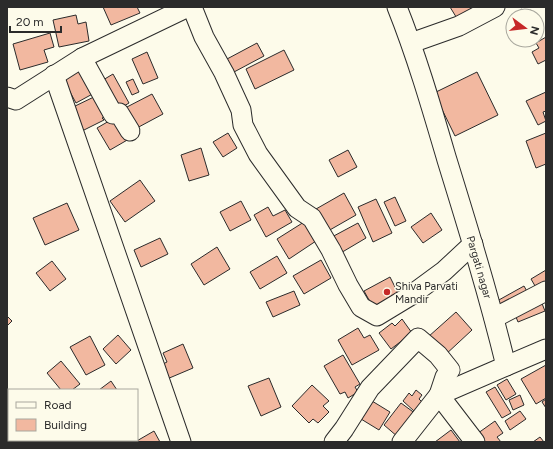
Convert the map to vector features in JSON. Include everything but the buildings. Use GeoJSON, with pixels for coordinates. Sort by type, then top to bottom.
{"type":"FeatureCollection","features":[{"type":"Feature","properties":{"kind":"street"},"geometry":{"type":"LineString","coordinates":[[7,97],[16,100],[82,58],[188,7]]}},
{"type":"Feature","properties":{"kind":"street"},"geometry":{"type":"LineString","coordinates":[[192,7],[204,37],[224,72],[241,110],[243,125],[258,154],[297,208],[312,218],[331,250],[348,285],[361,307],[377,316],[410,296],[444,271],[473,244]]}},
{"type":"Feature","properties":{"kind":"street","name":"Pargati nagar"},"geometry":{"type":"LineString","coordinates":[[397,7],[411,43],[473,244],[506,366]]}},
{"type":"Feature","properties":{"kind":"street"},"geometry":{"type":"LineString","coordinates":[[411,43],[458,26],[495,7]]}},
{"type":"Feature","properties":{"kind":"street"},"geometry":{"type":"LineString","coordinates":[[82,58],[113,114],[120,113],[130,130]]}},
{"type":"Feature","properties":{"kind":"street"},"geometry":{"type":"LineString","coordinates":[[54,75],[182,442]]}},
{"type":"Feature","properties":{"kind":"street"},"geometry":{"type":"LineString","coordinates":[[494,318],[546,291]]}},
{"type":"Feature","properties":{"kind":"street"},"geometry":{"type":"LineString","coordinates":[[334,442],[344,430],[370,388],[418,338],[438,355],[450,370],[445,377],[439,395],[402,442]]}},
{"type":"Feature","properties":{"kind":"street"},"geometry":{"type":"LineString","coordinates":[[439,395],[546,349]]}},
{"type":"Feature","properties":{"kind":"street"},"geometry":{"type":"LineString","coordinates":[[439,395],[475,442]]}},
{"type":"Feature","properties":{"kind":"place","name":"Shiva Parvati Mandir"},"geometry":{"type":"Point","coordinates":[387,292]}}]}
